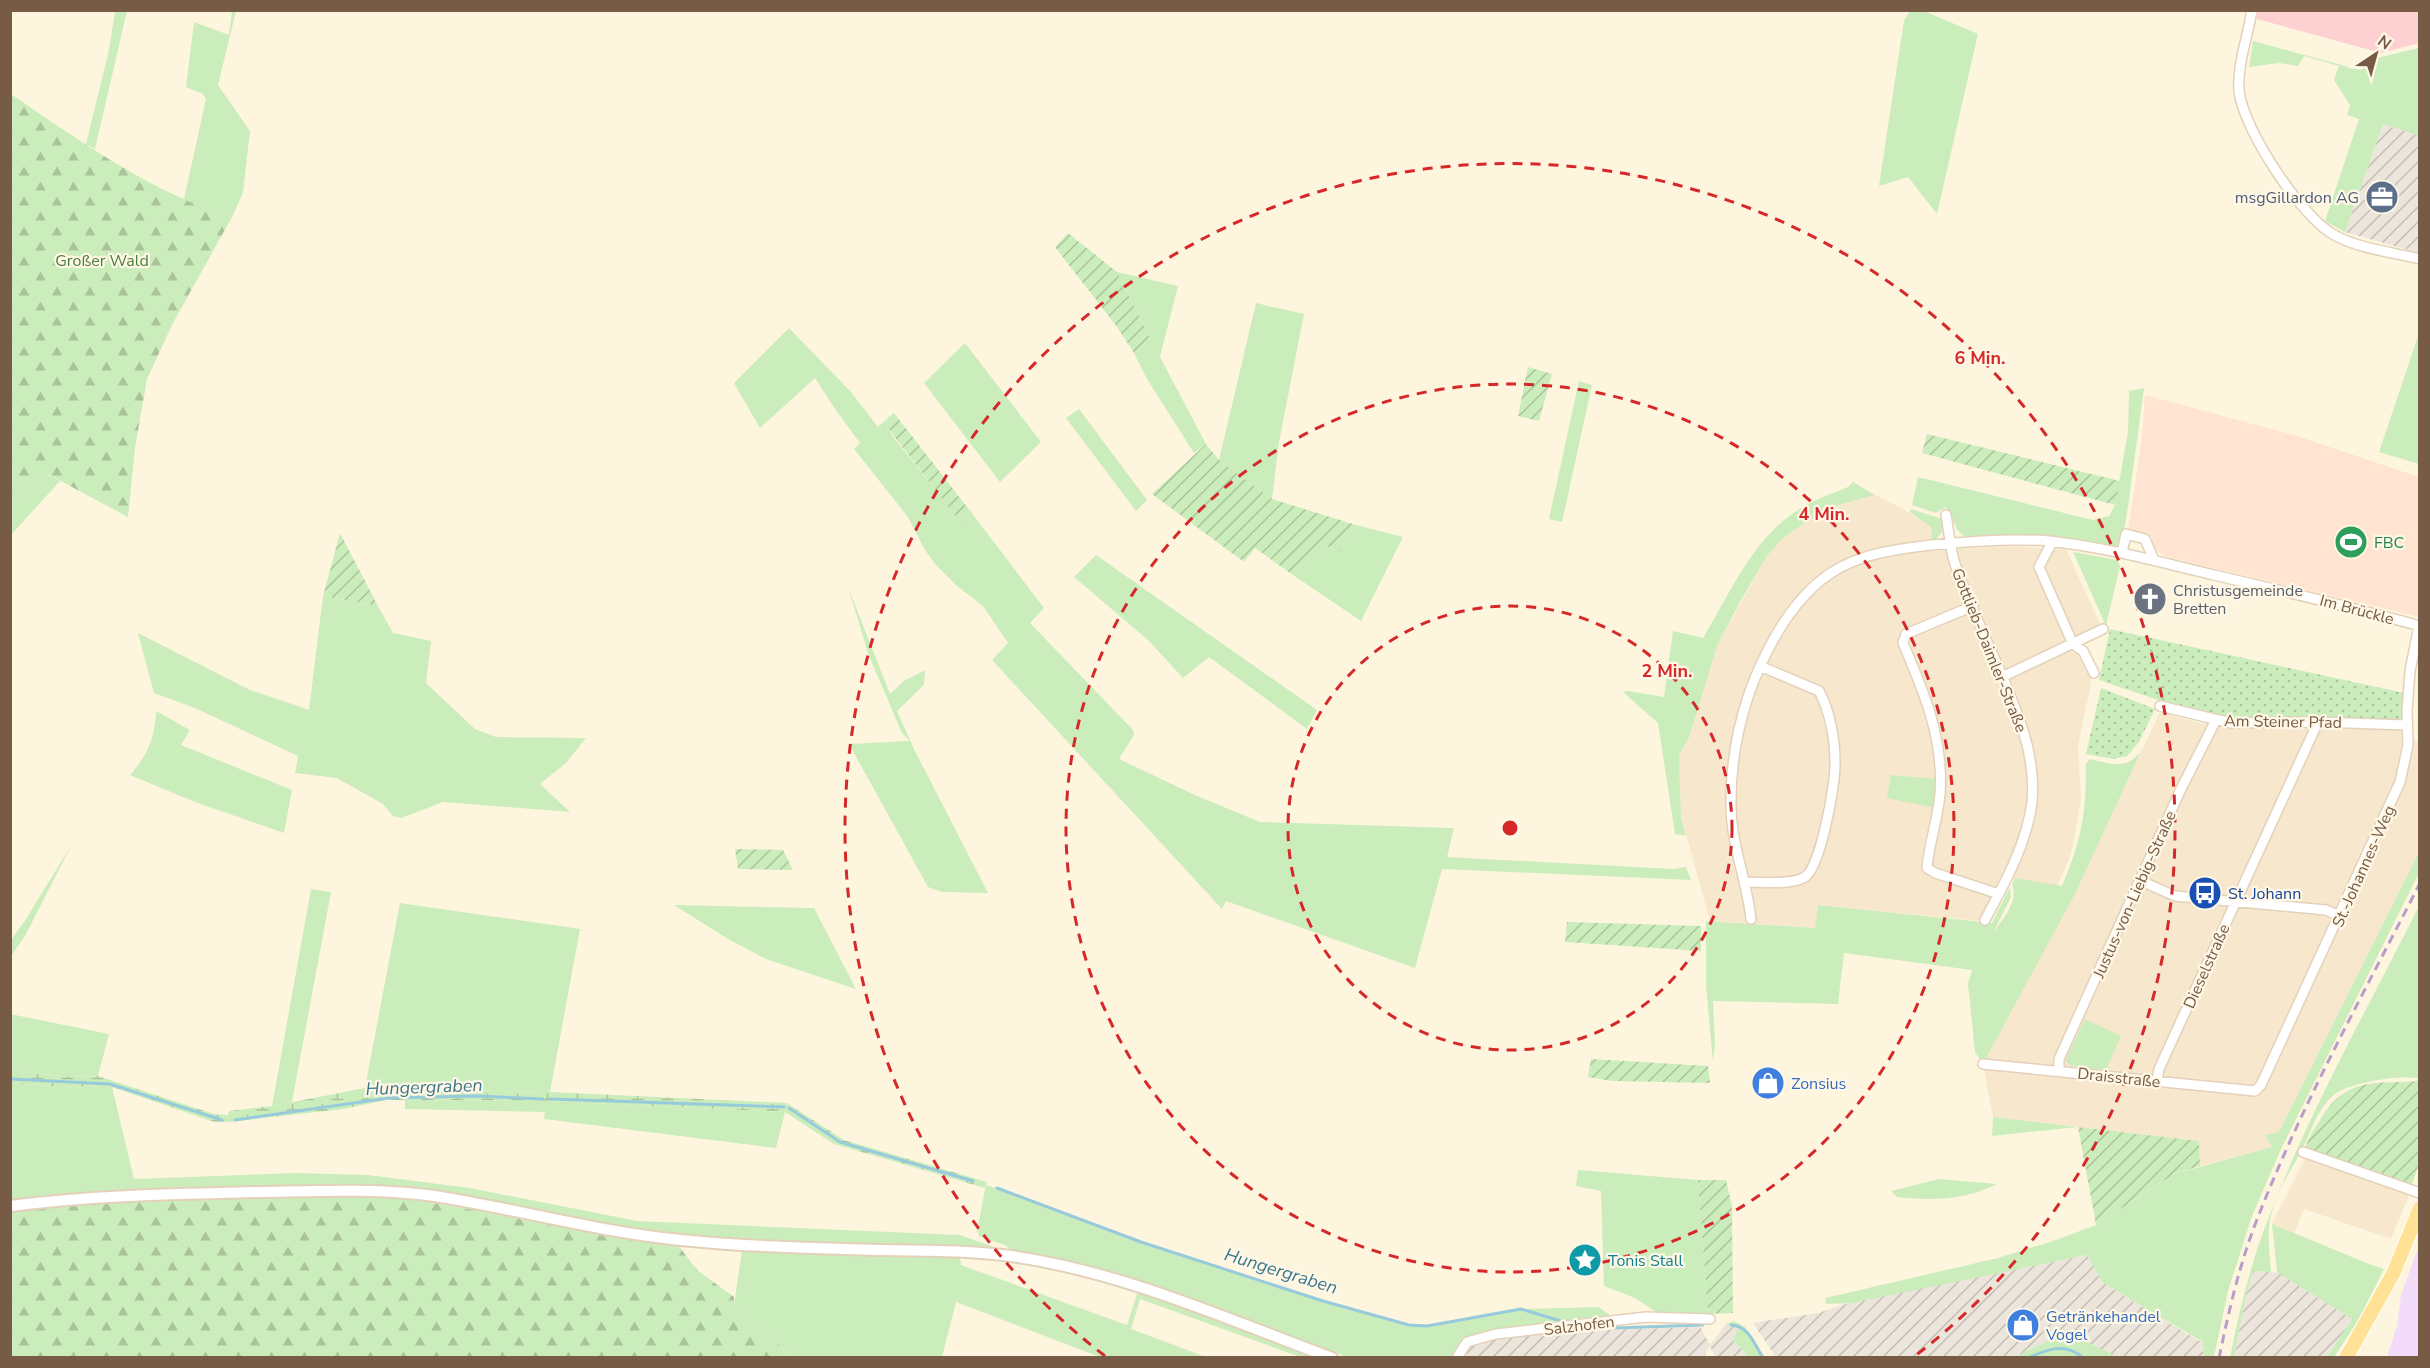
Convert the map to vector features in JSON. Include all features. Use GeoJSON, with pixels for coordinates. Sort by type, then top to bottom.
{"type":"FeatureCollection","features":[{"type":"Feature","properties":{"kind":"main road"},"geometry":{"type":"LineString","coordinates":[[2346,1358],[2394,1272],[2420,1208]]}},
{"type":"Feature","properties":{"kind":"street"},"geometry":{"type":"LineString","coordinates":[[2252,10],[2239,90],[2245,115],[2263,150],[2309,215],[2323,228],[2347,241],[2420,259]]}},
{"type":"Feature","properties":{"kind":"street","name":"Gottlieb-Daimler-Straße"},"geometry":{"type":"LineString","coordinates":[[1946,515],[1954,562],[2028,744],[2032,773],[2032,802],[2026,828],[2006,883],[1986,921]]}},
{"type":"Feature","properties":{"kind":"street"},"geometry":{"type":"LineString","coordinates":[[2122,553],[2126,534],[2145,539],[2154,561]]}},
{"type":"Feature","properties":{"kind":"street","name":"Im Brückle"},"geometry":{"type":"LineString","coordinates":[[1751,919],[1746,882],[1735,845],[1731,807],[1735,747],[1749,690],[1776,634],[1796,606],[1822,580],[1839,568],[1874,554],[1952,543],[2004,540],[2052,542],[2122,553],[2349,606],[2419,626]]}},
{"type":"Feature","properties":{"kind":"street"},"geometry":{"type":"LineString","coordinates":[[2052,542],[2039,567],[2073,644],[2083,651],[2094,673]]}},
{"type":"Feature","properties":{"kind":"street"},"geometry":{"type":"LineString","coordinates":[[1973,606],[1906,634],[1903,643],[1923,687],[1938,742],[1940,794],[1927,868],[1935,873],[1999,894]]}},
{"type":"Feature","properties":{"kind":"street","name":"St.-Johannes-Weg"},"geometry":{"type":"LineString","coordinates":[[2255,1091],[2261,1085],[2400,782],[2408,745],[2410,672],[2419,626]]}},
{"type":"Feature","properties":{"kind":"street"},"geometry":{"type":"LineString","coordinates":[[2002,677],[2103,629]]}},
{"type":"Feature","properties":{"kind":"street"},"geometry":{"type":"LineString","coordinates":[[1746,882],[1791,881],[1808,876],[1817,858],[1827,818],[1836,764],[1824,700],[1819,691],[1760,666]]}},
{"type":"Feature","properties":{"kind":"street","name":"Am Steiner Pfad"},"geometry":{"type":"LineString","coordinates":[[2160,706],[2231,723],[2318,722],[2408,725]]}},
{"type":"Feature","properties":{"kind":"street","name":"Justus-von-Liebig-Straße"},"geometry":{"type":"LineString","coordinates":[[2059,1070],[2059,1059],[2181,789],[2216,720]]}},
{"type":"Feature","properties":{"kind":"street","name":"Dieselstraße"},"geometry":{"type":"LineString","coordinates":[[2157,1081],[2159,1069],[2318,722]]}},
{"type":"Feature","properties":{"kind":"street"},"geometry":{"type":"LineString","coordinates":[[2141,881],[2175,896],[2326,910],[2340,916]]}},
{"type":"Feature","properties":{"kind":"street","name":"Draisstraße"},"geometry":{"type":"LineString","coordinates":[[1983,1064],[2255,1091]]}},
{"type":"Feature","properties":{"kind":"street"},"geometry":{"type":"LineString","coordinates":[[2303,1152],[2420,1193]]}},
{"type":"Feature","properties":{"kind":"street"},"geometry":{"type":"LineString","coordinates":[[10,1206],[123,1195],[386,1191],[435,1196],[639,1235],[679,1240],[764,1247],[949,1250],[1006,1255],[1043,1261],[1113,1278],[1332,1358]]}},
{"type":"Feature","properties":{"kind":"street","name":"Salzhofen"},"geometry":{"type":"LineString","coordinates":[[1457,1358],[1467,1342],[1496,1334],[1646,1317],[1710,1319]]}},
{"type":"Feature","properties":{"kind":"shaded area"},"geometry":{"type":"Polygon","coordinates":[[[2258,11],[2419,11],[2419,43],[2381,53],[2257,19],[2258,11]]]}},
{"type":"Feature","properties":{"kind":"shaded area"},"geometry":{"type":"Polygon","coordinates":[[[2383,124],[2419,136],[2419,253],[2345,232],[2383,124]]]}},
{"type":"Feature","properties":{"kind":"shaded area"},"geometry":{"type":"Polygon","coordinates":[[[2145,395],[2294,435],[2419,477],[2419,617],[2164,556],[2152,546],[2152,537],[2128,531],[2142,437],[2145,395]]]}},
{"type":"Feature","properties":{"kind":"shaded area"},"geometry":{"type":"Polygon","coordinates":[[[1875,495],[1900,507],[1931,527],[1933,551],[2002,546],[2066,549],[2101,626],[2067,643],[2070,652],[2077,653],[2086,672],[2090,671],[2092,678],[2078,747],[2081,797],[2076,830],[2070,857],[2057,886],[2075,893],[2160,712],[2203,724],[2216,720],[2402,728],[2411,739],[2419,742],[2419,852],[2279,1132],[2266,1135],[2273,1147],[2200,1166],[2199,1141],[1993,1117],[1983,1064],[2074,895],[2056,886],[2001,876],[1979,921],[1819,905],[1816,928],[1710,921],[1681,816],[1679,755],[1689,738],[1717,646],[1767,556],[1782,539],[1831,507],[1875,495]]]}},
{"type":"Feature","properties":{"kind":"shaded area"},"geometry":{"type":"Polygon","coordinates":[[[2305,1158],[2410,1193],[2391,1239],[2304,1209],[2294,1233],[2272,1224],[2305,1158]]]}},
{"type":"Feature","properties":{"kind":"shaded area"},"geometry":{"type":"Polygon","coordinates":[[[2419,1245],[2419,1357],[2387,1357],[2397,1326],[2401,1295],[2419,1245]]]}},
{"type":"Feature","properties":{"kind":"shaded area"},"geometry":{"type":"Polygon","coordinates":[[[2087,1255],[2103,1283],[2203,1343],[2204,1358],[2118,1357],[2066,1333],[2015,1357],[1776,1357],[1753,1323],[1818,1313],[1852,1302],[2087,1255]]]}},
{"type":"Feature","properties":{"kind":"shaded area"},"geometry":{"type":"Polygon","coordinates":[[[2253,1271],[2279,1273],[2352,1319],[2327,1357],[2234,1358],[2253,1271]]]}},
{"type":"Feature","properties":{"kind":"shaded area"},"geometry":{"type":"Polygon","coordinates":[[[1726,1324],[1738,1329],[1733,1340],[1749,1357],[1715,1357],[1710,1346],[1703,1358],[1464,1358],[1466,1352],[1484,1336],[1578,1326],[1601,1330],[1700,1327],[1710,1345],[1726,1324]]]}},
{"type":"Feature","properties":{"kind":"green space"},"geometry":{"type":"Polygon","coordinates":[[[115,11],[127,11],[95,149],[86,144],[109,50],[115,11]]]}},
{"type":"Feature","properties":{"kind":"green space"},"geometry":{"type":"Polygon","coordinates":[[[232,11],[236,11],[218,85],[250,131],[243,193],[232,217],[202,208],[184,199],[206,99],[203,94],[186,87],[194,22],[229,35],[232,11]]]}},
{"type":"Feature","properties":{"kind":"green space"},"geometry":{"type":"Polygon","coordinates":[[[1910,11],[1924,11],[1978,34],[1937,214],[1908,177],[1879,186],[1904,20],[1910,11]]]}},
{"type":"Feature","properties":{"kind":"green space"},"geometry":{"type":"Polygon","coordinates":[[[2253,41],[2360,70],[2376,58],[2419,48],[2419,136],[2383,124],[2345,232],[2325,221],[2359,119],[2347,115],[2350,105],[2334,80],[2339,66],[2304,56],[2298,66],[2279,63],[2249,67],[2253,41]]]}},
{"type":"Feature","properties":{"kind":"green space","name":"Großer Wald"},"geometry":{"type":"Polygon","coordinates":[[[11,94],[117,164],[175,195],[232,217],[172,325],[147,379],[135,448],[128,517],[44,472],[11,501],[11,94]]]}},
{"type":"Feature","properties":{"kind":"green space"},"geometry":{"type":"Polygon","coordinates":[[[1068,233],[1117,272],[1150,338],[1134,353],[1117,327],[1055,247],[1068,233]]]}},
{"type":"Feature","properties":{"kind":"green space"},"geometry":{"type":"Polygon","coordinates":[[[1117,272],[1178,286],[1160,357],[1206,444],[1194,453],[1147,379],[1134,353],[1150,338],[1117,272]]]}},
{"type":"Feature","properties":{"kind":"green space"},"geometry":{"type":"Polygon","coordinates":[[[1256,303],[1304,314],[1279,442],[1272,499],[1219,460],[1256,303]]]}},
{"type":"Feature","properties":{"kind":"green space"},"geometry":{"type":"Polygon","coordinates":[[[789,328],[851,392],[878,427],[888,418],[887,427],[894,438],[961,522],[971,512],[1044,608],[1030,623],[1133,730],[1134,735],[1119,759],[1197,796],[1260,822],[1454,828],[1447,857],[1674,869],[1686,867],[1691,880],[1442,869],[1415,968],[1226,901],[1222,909],[992,660],[1008,643],[983,606],[957,586],[935,564],[908,517],[854,449],[860,443],[815,378],[760,428],[734,383],[789,328]]]}},
{"type":"Feature","properties":{"kind":"green space"},"geometry":{"type":"Polygon","coordinates":[[[2419,333],[2419,464],[2379,452],[2419,333]]]}},
{"type":"Feature","properties":{"kind":"green space"},"geometry":{"type":"Polygon","coordinates":[[[965,343],[1041,442],[1000,482],[924,383],[965,343]]]}},
{"type":"Feature","properties":{"kind":"green space"},"geometry":{"type":"Polygon","coordinates":[[[1528,367],[1552,374],[1539,421],[1518,416],[1528,367]]]}},
{"type":"Feature","properties":{"kind":"green space"},"geometry":{"type":"Polygon","coordinates":[[[1579,381],[1592,385],[1562,522],[1549,519],[1579,381]]]}},
{"type":"Feature","properties":{"kind":"green space"},"geometry":{"type":"Polygon","coordinates":[[[2144,388],[2121,548],[2049,537],[2003,535],[1966,537],[1958,531],[1946,507],[1936,513],[1912,505],[1918,477],[2093,520],[2109,516],[2115,505],[2128,432],[2129,391],[2144,388]]]}},
{"type":"Feature","properties":{"kind":"green space"},"geometry":{"type":"Polygon","coordinates":[[[1079,409],[1147,500],[1136,511],[1066,418],[1079,409]]]}},
{"type":"Feature","properties":{"kind":"green space"},"geometry":{"type":"Polygon","coordinates":[[[894,413],[971,512],[961,523],[887,427],[888,418],[894,413]]]}},
{"type":"Feature","properties":{"kind":"green space"},"geometry":{"type":"Polygon","coordinates":[[[1927,434],[2120,481],[2115,505],[1922,453],[1927,434]]]}},
{"type":"Feature","properties":{"kind":"green space"},"geometry":{"type":"Polygon","coordinates":[[[1206,444],[1219,460],[1272,499],[1356,525],[1339,551],[1320,543],[1293,575],[1255,548],[1244,562],[1152,494],[1206,444]]]}},
{"type":"Feature","properties":{"kind":"green space"},"geometry":{"type":"Polygon","coordinates":[[[44,472],[60,481],[11,535],[11,501],[44,472]]]}},
{"type":"Feature","properties":{"kind":"green space"},"geometry":{"type":"Polygon","coordinates":[[[1853,482],[1875,495],[1831,507],[1782,539],[1767,556],[1717,646],[1689,738],[1679,755],[1681,816],[1686,836],[1675,834],[1658,723],[1623,692],[1664,697],[1673,631],[1703,638],[1743,568],[1768,536],[1798,510],[1848,487],[1853,482]]]}},
{"type":"Feature","properties":{"kind":"green space"},"geometry":{"type":"Polygon","coordinates":[[[1911,509],[1942,519],[1942,532],[1936,539],[1932,539],[1931,527],[1909,512],[1911,509]]]}},
{"type":"Feature","properties":{"kind":"green space"},"geometry":{"type":"Polygon","coordinates":[[[1356,525],[1403,537],[1361,621],[1293,575],[1320,543],[1339,551],[1356,525]]]}},
{"type":"Feature","properties":{"kind":"green space"},"geometry":{"type":"Polygon","coordinates":[[[340,533],[378,606],[323,596],[340,533]]]}},
{"type":"Feature","properties":{"kind":"green space"},"geometry":{"type":"Polygon","coordinates":[[[2073,552],[2117,560],[2120,566],[2106,626],[2073,552]]]}},
{"type":"Feature","properties":{"kind":"green space"},"geometry":{"type":"Polygon","coordinates":[[[1096,555],[1317,710],[1307,729],[1209,657],[1183,678],[1149,641],[1074,577],[1096,555]]]}},
{"type":"Feature","properties":{"kind":"green space"},"geometry":{"type":"Polygon","coordinates":[[[848,587],[890,694],[904,681],[925,670],[924,685],[897,711],[988,893],[942,892],[928,887],[849,744],[910,741],[902,733],[869,656],[848,587]]]}},
{"type":"Feature","properties":{"kind":"green space"},"geometry":{"type":"Polygon","coordinates":[[[323,596],[378,606],[393,633],[431,641],[426,683],[475,729],[496,737],[586,738],[566,763],[540,784],[570,812],[443,802],[401,818],[393,816],[383,804],[337,778],[295,773],[298,756],[195,708],[154,693],[138,633],[250,690],[309,710],[323,596]]]}},
{"type":"Feature","properties":{"kind":"green space"},"geometry":{"type":"Polygon","coordinates":[[[2110,629],[2404,693],[2404,715],[2401,720],[2216,720],[2206,711],[2158,700],[2099,680],[2110,629]]]}},
{"type":"Feature","properties":{"kind":"green space"},"geometry":{"type":"Polygon","coordinates":[[[2101,688],[2155,709],[2139,742],[2127,756],[2113,759],[2086,754],[2101,688]]]}},
{"type":"Feature","properties":{"kind":"green space"},"geometry":{"type":"Polygon","coordinates":[[[156,711],[190,730],[181,745],[292,790],[284,833],[195,802],[130,775],[142,760],[149,745],[156,711]]]}},
{"type":"Feature","properties":{"kind":"green space"},"geometry":{"type":"Polygon","coordinates":[[[2140,754],[2075,894],[1983,1064],[1975,1052],[1968,984],[1972,970],[1844,953],[1838,1004],[1713,1001],[1715,1045],[1713,1062],[1706,985],[1706,921],[1815,928],[1818,905],[1992,923],[2010,887],[2011,897],[1993,933],[2012,904],[2014,891],[2012,884],[2015,878],[2062,886],[2082,826],[2086,764],[2090,759],[2122,764],[2140,754]]]}},
{"type":"Feature","properties":{"kind":"green space"},"geometry":{"type":"Polygon","coordinates":[[[1891,775],[1937,779],[1935,808],[1887,798],[1891,775]]]}},
{"type":"Feature","properties":{"kind":"green space"},"geometry":{"type":"Polygon","coordinates":[[[72,844],[25,936],[11,956],[11,940],[72,844]]]}},
{"type":"Feature","properties":{"kind":"green space"},"geometry":{"type":"Polygon","coordinates":[[[735,849],[783,850],[793,870],[738,869],[735,849]]]}},
{"type":"Feature","properties":{"kind":"green space"},"geometry":{"type":"Polygon","coordinates":[[[2419,852],[2419,873],[2282,1147],[2252,1216],[2228,1291],[2214,1357],[2204,1357],[2203,1342],[2103,1283],[2087,1255],[1852,1303],[1826,1304],[1825,1298],[1998,1258],[2056,1240],[2096,1225],[2174,1174],[2272,1147],[2265,1135],[2279,1132],[2419,852]]]}},
{"type":"Feature","properties":{"kind":"green space"},"geometry":{"type":"Polygon","coordinates":[[[311,889],[331,892],[292,1102],[272,1106],[311,889]]]}},
{"type":"Feature","properties":{"kind":"green space"},"geometry":{"type":"Polygon","coordinates":[[[400,903],[580,929],[550,1092],[365,1088],[400,903]]]}},
{"type":"Feature","properties":{"kind":"green space"},"geometry":{"type":"Polygon","coordinates":[[[674,905],[814,908],[856,989],[766,959],[728,939],[674,905]]]}},
{"type":"Feature","properties":{"kind":"green space"},"geometry":{"type":"Polygon","coordinates":[[[2419,906],[2419,1079],[2389,1079],[2352,1086],[2335,1094],[2323,1107],[2275,1203],[2269,1234],[2271,1272],[2253,1271],[2234,1357],[2230,1358],[2250,1272],[2261,1239],[2283,1181],[2319,1102],[2419,906]]]}},
{"type":"Feature","properties":{"kind":"green space"},"geometry":{"type":"Polygon","coordinates":[[[1567,922],[1701,926],[1701,951],[1565,942],[1567,922]]]}},
{"type":"Feature","properties":{"kind":"green space"},"geometry":{"type":"Polygon","coordinates":[[[10,1014],[109,1034],[98,1076],[74,1077],[11,1071],[10,1014]]]}},
{"type":"Feature","properties":{"kind":"green space"},"geometry":{"type":"Polygon","coordinates":[[[2085,1019],[2121,1036],[2106,1070],[2072,1066],[2066,1062],[2085,1019]]]}},
{"type":"Feature","properties":{"kind":"green space"},"geometry":{"type":"Polygon","coordinates":[[[1591,1059],[1708,1066],[1710,1083],[1612,1081],[1588,1077],[1591,1059]]]}},
{"type":"Feature","properties":{"kind":"green space"},"geometry":{"type":"Polygon","coordinates":[[[10,1071],[74,1077],[98,1076],[214,1114],[228,1115],[229,1111],[272,1106],[365,1088],[550,1092],[787,1103],[844,1140],[987,1182],[985,1188],[834,1144],[785,1112],[547,1101],[386,1100],[344,1109],[214,1122],[112,1087],[11,1083],[10,1071]]]}},
{"type":"Feature","properties":{"kind":"green space"},"geometry":{"type":"Polygon","coordinates":[[[2418,1079],[2419,1164],[2411,1187],[2305,1149],[2313,1130],[2340,1096],[2374,1083],[2417,1081],[2418,1079]]]}},
{"type":"Feature","properties":{"kind":"green space"},"geometry":{"type":"Polygon","coordinates":[[[10,1083],[112,1087],[134,1179],[296,1173],[368,1175],[470,1188],[637,1221],[960,1235],[1000,1249],[698,1237],[636,1230],[434,1192],[11,1206],[10,1083]]]}},
{"type":"Feature","properties":{"kind":"green space"},"geometry":{"type":"Polygon","coordinates":[[[405,1100],[547,1101],[785,1112],[776,1148],[544,1119],[545,1112],[405,1109],[405,1100]]]}},
{"type":"Feature","properties":{"kind":"green space"},"geometry":{"type":"Polygon","coordinates":[[[1993,1117],[2078,1127],[1992,1136],[1993,1117]]]}},
{"type":"Feature","properties":{"kind":"green space"},"geometry":{"type":"Polygon","coordinates":[[[2078,1127],[2199,1141],[2200,1166],[2174,1174],[2096,1225],[2078,1127]]]}},
{"type":"Feature","properties":{"kind":"green space"},"geometry":{"type":"Polygon","coordinates":[[[1578,1170],[1698,1180],[1708,1314],[1662,1316],[1635,1298],[1604,1286],[1601,1191],[1576,1186],[1578,1170]]]}},
{"type":"Feature","properties":{"kind":"green space"},"geometry":{"type":"Polygon","coordinates":[[[1939,1179],[1997,1184],[1961,1196],[1936,1199],[1897,1197],[1891,1191],[1939,1179]]]}},
{"type":"Feature","properties":{"kind":"green space"},"geometry":{"type":"Polygon","coordinates":[[[1698,1180],[1726,1180],[1732,1206],[1733,1313],[1708,1314],[1698,1180]]]}},
{"type":"Feature","properties":{"kind":"green space"},"geometry":{"type":"Polygon","coordinates":[[[986,1185],[1141,1242],[1323,1301],[1409,1325],[1427,1326],[1521,1309],[1598,1307],[1613,1317],[1464,1339],[1451,1357],[1347,1357],[1119,1275],[1012,1251],[1005,1245],[980,1237],[977,1231],[986,1185]]]}},
{"type":"Feature","properties":{"kind":"green space"},"geometry":{"type":"Polygon","coordinates":[[[376,1195],[452,1206],[602,1235],[678,1245],[697,1270],[734,1297],[734,1305],[793,1357],[11,1357],[10,1206],[64,1199],[376,1195]]]}},
{"type":"Feature","properties":{"kind":"green space"},"geometry":{"type":"Polygon","coordinates":[[[2272,1224],[2384,1269],[2358,1321],[2334,1357],[2327,1357],[2352,1319],[2277,1272],[2272,1224]]]}},
{"type":"Feature","properties":{"kind":"green space"},"geometry":{"type":"Polygon","coordinates":[[[742,1250],[960,1256],[961,1265],[1127,1325],[1138,1291],[1318,1357],[1300,1357],[1140,1299],[1131,1329],[1206,1357],[1100,1357],[956,1302],[942,1357],[793,1357],[734,1305],[742,1250]]]}},
{"type":"Feature","properties":{"kind":"green space"},"geometry":{"type":"Polygon","coordinates":[[[1734,1321],[1745,1327],[1765,1357],[1749,1357],[1733,1340],[1738,1329],[1726,1324],[1734,1321]]]}},
{"type":"Feature","properties":{"kind":"green space"},"geometry":{"type":"Polygon","coordinates":[[[2066,1332],[2118,1357],[2015,1357],[2066,1332]]]}},
{"type":"Feature","properties":{"kind":"waterway","name":"Hungergraben"},"geometry":{"type":"LineString","coordinates":[[10,1079],[110,1084],[222,1120]]}},
{"type":"Feature","properties":{"kind":"waterway","name":"Hungergraben"},"geometry":{"type":"LineString","coordinates":[[235,1120],[389,1098],[475,1096],[543,1099]]}},
{"type":"Feature","properties":{"kind":"waterway","name":"Hungergraben"},"geometry":{"type":"LineString","coordinates":[[550,1099],[784,1107]]}},
{"type":"Feature","properties":{"kind":"waterway","name":"Hungergraben"},"geometry":{"type":"LineString","coordinates":[[789,1108],[840,1142],[973,1181]]}},
{"type":"Feature","properties":{"kind":"waterway","name":"Hungergraben"},"geometry":{"type":"LineString","coordinates":[[997,1188],[1141,1242],[1323,1301],[1409,1325],[1427,1326],[1521,1309],[1564,1322]]}},
{"type":"Feature","properties":{"kind":"waterway","name":"Hungergraben"},"geometry":{"type":"LineString","coordinates":[[1614,1328],[1703,1325]]}},
{"type":"Feature","properties":{"kind":"waterway","name":"Hungergraben"},"geometry":{"type":"LineString","coordinates":[[1731,1325],[1742,1328],[1746,1332],[1763,1358]]}},
{"type":"Feature","properties":{"kind":"waterway","name":"Hungergraben"},"geometry":{"type":"LineString","coordinates":[[2028,1358],[2057,1349],[2070,1350],[2083,1358]]}},
{"type":"Feature","properties":{"kind":"railway"},"geometry":{"type":"LineString","coordinates":[[2219,1358],[2240,1269],[2276,1174],[2335,1048],[2420,883]]}},
{"type":"Feature","properties":{"kind":"place","name":"msgGillardon AG"},"geometry":{"type":"Point","coordinates":[2382,197]}},
{"type":"Feature","properties":{"kind":"place","name":"FBC"},"geometry":{"type":"Point","coordinates":[2351,542]}},
{"type":"Feature","properties":{"kind":"place","name":"Christusgemeinde Bretten"},"geometry":{"type":"Point","coordinates":[2150,599]}},
{"type":"Feature","properties":{"kind":"place","name":"St. Johann"},"geometry":{"type":"Point","coordinates":[2205,893]}},
{"type":"Feature","properties":{"kind":"place","name":"Zonsius"},"geometry":{"type":"Point","coordinates":[1768,1083]}},
{"type":"Feature","properties":{"kind":"place","name":"Tonis Stall"},"geometry":{"type":"Point","coordinates":[1585,1260]}},
{"type":"Feature","properties":{"kind":"place","name":"Getränkehandel Vogel"},"geometry":{"type":"Point","coordinates":[2023,1325]}}]}
